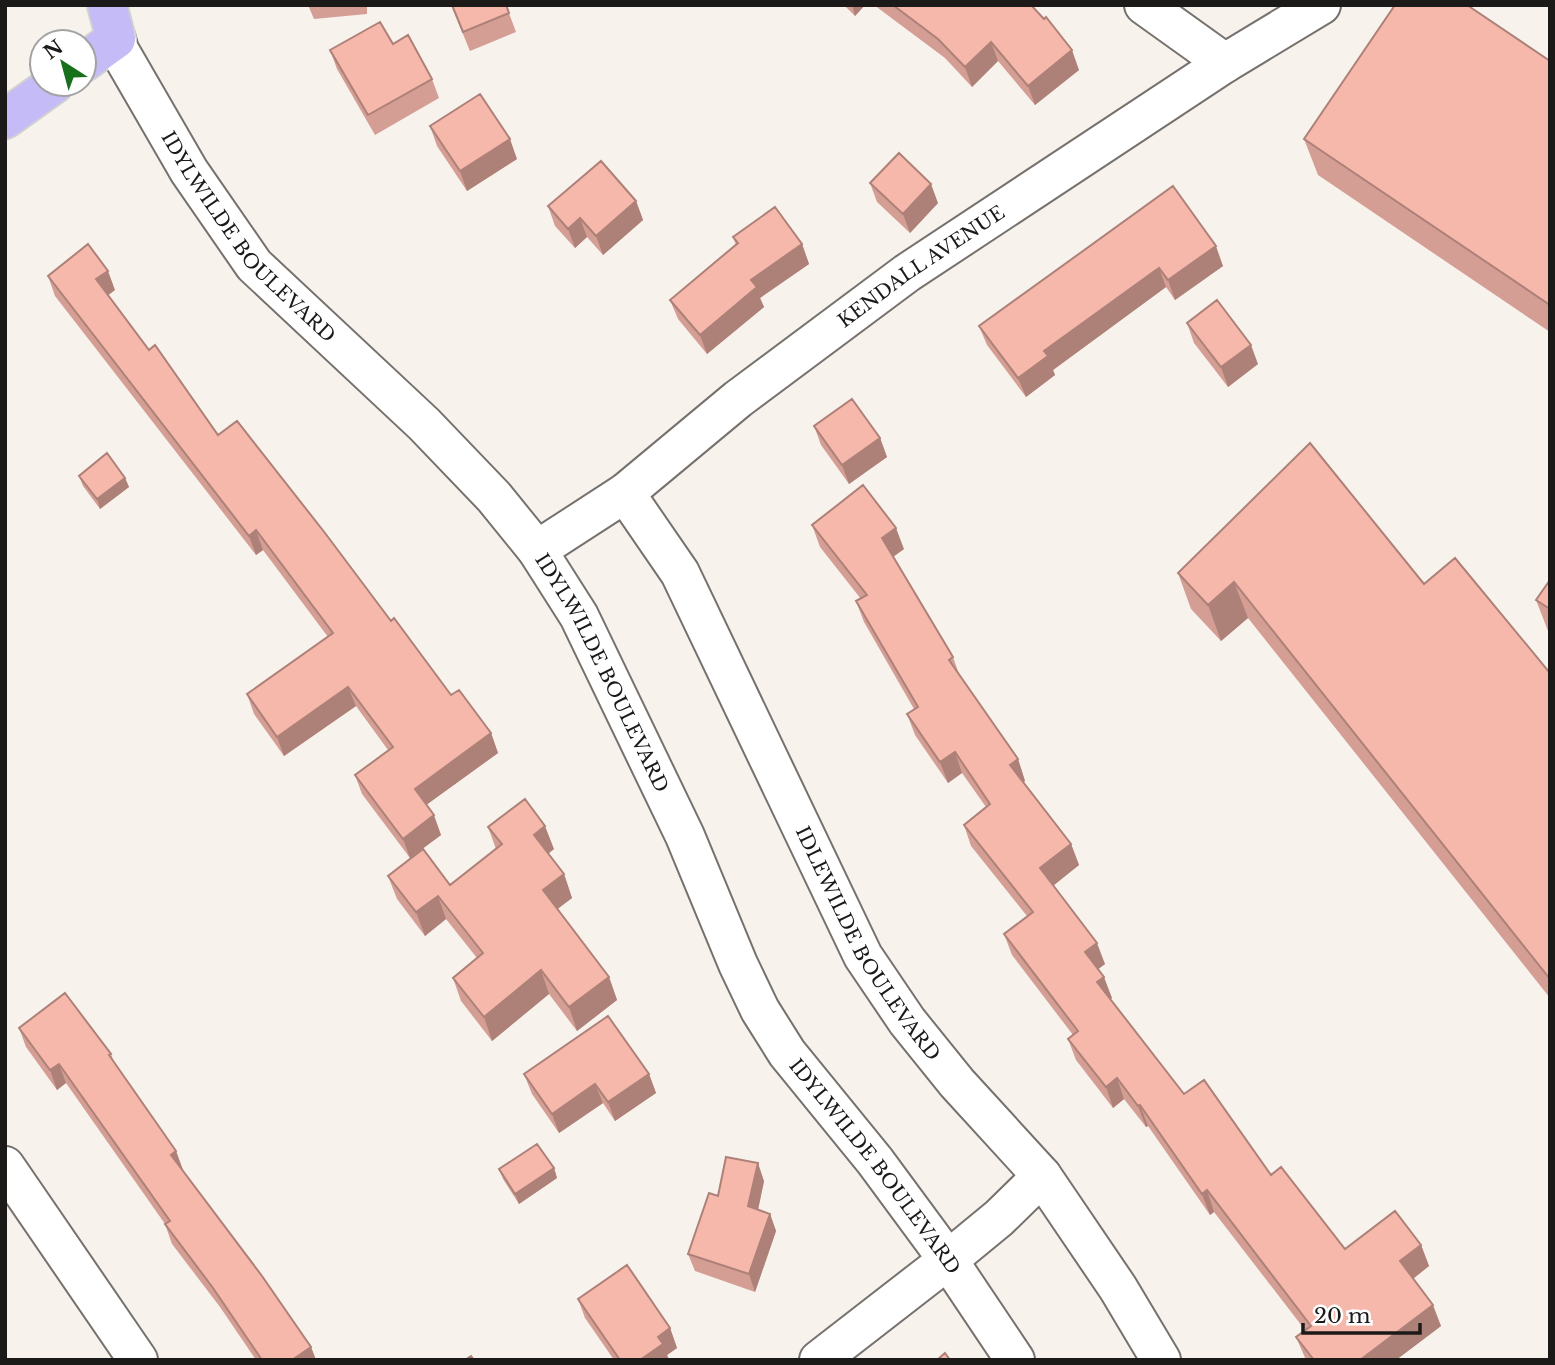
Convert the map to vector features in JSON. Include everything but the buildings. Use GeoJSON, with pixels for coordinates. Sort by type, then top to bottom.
{"type":"FeatureCollection","features":[{"type":"Feature","properties":{"kind":"main road"},"geometry":{"type":"LineString","coordinates":[[98,42],[112,22]]}},
{"type":"Feature","properties":{"kind":"main road"},"geometry":{"type":"LineString","coordinates":[[5,119],[34,98]]}},
{"type":"Feature","properties":{"kind":"street"},"geometry":{"type":"LineString","coordinates":[[1144,5],[1225,63]]}},
{"type":"Feature","properties":{"kind":"street","name":"KENDALL AVENUE"},"geometry":{"type":"LineString","coordinates":[[537,550],[625,493],[738,399],[907,273],[1225,63],[1321,5]]}},
{"type":"Feature","properties":{"kind":"street","name":"IDYLWILDE BOULEVARD"},"geometry":{"type":"LineString","coordinates":[[112,22],[119,51],[189,171],[254,265],[424,424],[494,497],[537,550],[585,628],[685,836],[760,1010],[787,1053],[875,1161],[948,1260],[1015,1360]]}},
{"type":"Feature","properties":{"kind":"street","name":"IDLEWILDE BOULEVARD"},"geometry":{"type":"LineString","coordinates":[[625,493],[680,573],[863,956],[907,1021],[957,1083],[1042,1176],[1118,1288],[1161,1360]]}},
{"type":"Feature","properties":{"kind":"street"},"geometry":{"type":"LineString","coordinates":[[5,1166],[138,1360]]}},
{"type":"Feature","properties":{"kind":"street"},"geometry":{"type":"LineString","coordinates":[[819,1360],[999,1218],[1042,1176]]}}]}
